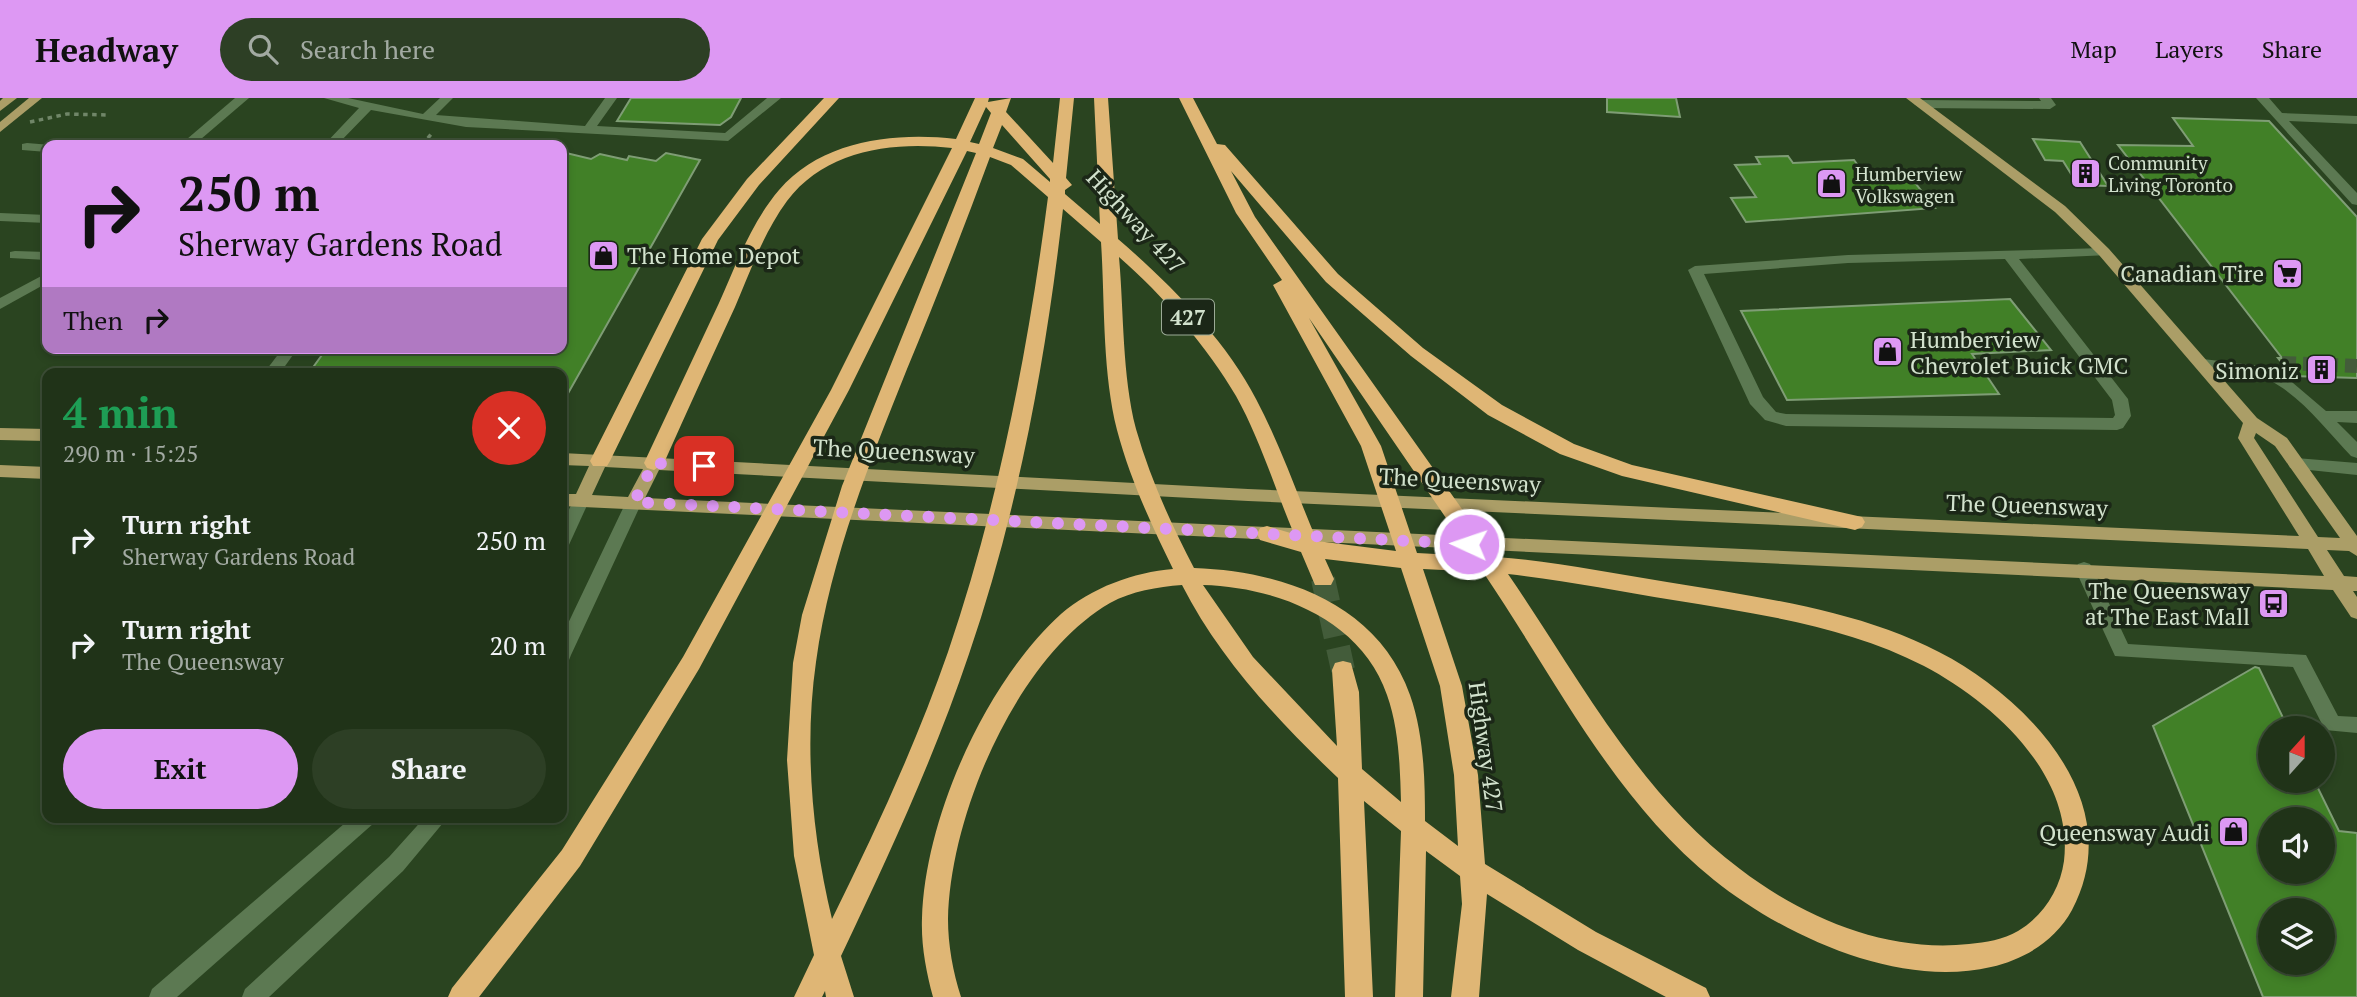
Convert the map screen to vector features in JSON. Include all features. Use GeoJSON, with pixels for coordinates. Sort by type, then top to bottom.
{"type":"FeatureCollection","features":[{"type":"Feature","properties":{"kind":"highway"},"geometry":{"type":"LineString","coordinates":[[600,461],[710,239],[753,182],[832,98]]}},
{"type":"Feature","properties":{"kind":"highway"},"geometry":{"type":"LineString","coordinates":[[462,997],[571,858],[691,663],[840,390],[984,98]]}},
{"type":"Feature","properties":{"kind":"highway","name":"Highway 427"},"geometry":{"type":"LineString","coordinates":[[984,98],[1008,127],[1149,274],[1223,360],[1247,399],[1323,579]]}},
{"type":"Feature","properties":{"kind":"highway"},"geometry":{"type":"LineString","coordinates":[[841,997],[815,902],[801,817],[799,753],[804,674],[813,616],[832,544],[1004,98]]}},
{"type":"Feature","properties":{"kind":"highway"},"geometry":{"type":"LineString","coordinates":[[808,997],[865,880],[930,727],[974,604],[1024,405],[1051,244],[1067,98]]}},
{"type":"Feature","properties":{"kind":"highway"},"geometry":{"type":"LineString","coordinates":[[1101,98],[1102,146],[1126,426],[1150,497],[1189,582],[1280,704],[1378,800],[1440,850],[1515,901],[1696,997]]}},
{"type":"Feature","properties":{"kind":"highway"},"geometry":{"type":"LineString","coordinates":[[1186,98],[1244,213],[1438,490],[1600,735],[1635,781],[1694,847],[1755,895],[1800,921],[1877,949],[1924,957],[1989,956],[2012,949],[2032,937],[2046,928],[2058,914],[2074,878],[2077,839],[2067,793],[2057,773],[2026,730],[2006,709],[1957,673],[1884,637],[1842,624],[1756,604],[1517,556],[1331,552],[1267,534]]}},
{"type":"Feature","properties":{"kind":"highway"},"geometry":{"type":"LineString","coordinates":[[1194,116],[1299,243],[1332,278],[1417,352],[1496,410],[1567,449],[1629,471],[1855,522]]}},
{"type":"Feature","properties":{"kind":"highway"},"geometry":{"type":"LineString","coordinates":[[654,463],[760,232],[774,208],[803,176],[849,152],[888,143],[936,140],[997,153],[1017,162],[1149,274]]}},
{"type":"Feature","properties":{"kind":"highway","name":"Highway 427"},"geometry":{"type":"LineString","coordinates":[[1244,213],[1309,338],[1371,446],[1451,686],[1466,775],[1475,904],[1465,997]]}},
{"type":"Feature","properties":{"kind":"highway"},"geometry":{"type":"LineString","coordinates":[[947,997],[936,946],[934,914],[945,849],[954,817],[987,736],[1012,689],[1060,627],[1102,597],[1143,582],[1179,577],[1215,577],[1257,583],[1296,593],[1314,602],[1358,636],[1390,675],[1407,726],[1411,760],[1414,886],[1409,997]]}},
{"type":"Feature","properties":{"kind":"highway"},"geometry":{"type":"LineString","coordinates":[[1343,670],[1348,705],[1354,932],[1359,997]]}},
{"type":"Feature","properties":{"kind":"highway"},"geometry":{"type":"LineString","coordinates":[[1343,997],[1354,932]]}},
{"type":"Feature","properties":{"kind":"main road"},"geometry":{"type":"LineString","coordinates":[[0,107],[11,98]]}},
{"type":"Feature","properties":{"kind":"main road"},"geometry":{"type":"LineString","coordinates":[[0,128],[36,98]]}},
{"type":"Feature","properties":{"kind":"main road"},"geometry":{"type":"LineString","coordinates":[[1916,101],[2033,186],[2104,253],[2251,422],[2280,442],[2356,546]]}},
{"type":"Feature","properties":{"kind":"main road"},"geometry":{"type":"LineString","coordinates":[[2251,422],[2246,438],[2313,542],[2348,583],[2357,612]]}},
{"type":"Feature","properties":{"kind":"main road"},"geometry":{"type":"LineString","coordinates":[[0,434],[42,435]]}},
{"type":"Feature","properties":{"kind":"main road","name":"The Queensway"},"geometry":{"type":"LineString","coordinates":[[567,459],[1248,495],[2356,546]]}},
{"type":"Feature","properties":{"kind":"main road"},"geometry":{"type":"LineString","coordinates":[[581,501],[600,461]]}},
{"type":"Feature","properties":{"kind":"main road"},"geometry":{"type":"LineString","coordinates":[[634,502],[654,463]]}},
{"type":"Feature","properties":{"kind":"main road"},"geometry":{"type":"LineString","coordinates":[[0,471],[42,473]]}},
{"type":"Feature","properties":{"kind":"main road"},"geometry":{"type":"LineString","coordinates":[[567,500],[1267,534]]}},
{"type":"Feature","properties":{"kind":"main road"},"geometry":{"type":"LineString","coordinates":[[1517,556],[2084,569],[2348,583]]}},
{"type":"Feature","properties":{"kind":"street"},"geometry":{"type":"LineString","coordinates":[[192,140],[243,98]]}},
{"type":"Feature","properties":{"kind":"street"},"geometry":{"type":"LineString","coordinates":[[330,98],[426,118],[588,130],[728,136],[775,98]]}},
{"type":"Feature","properties":{"kind":"street"},"geometry":{"type":"LineString","coordinates":[[426,118],[447,98]]}},
{"type":"Feature","properties":{"kind":"street"},"geometry":{"type":"LineString","coordinates":[[588,130],[611,98]]}},
{"type":"Feature","properties":{"kind":"street"},"geometry":{"type":"LineString","coordinates":[[1916,101],[2050,105],[2045,98]]}},
{"type":"Feature","properties":{"kind":"street"},"geometry":{"type":"LineString","coordinates":[[2262,98],[2357,201]]}},
{"type":"Feature","properties":{"kind":"street"},"geometry":{"type":"LineString","coordinates":[[335,140],[367,107]]}},
{"type":"Feature","properties":{"kind":"street"},"geometry":{"type":"LineString","coordinates":[[2278,117],[2357,120]]}},
{"type":"Feature","properties":{"kind":"street"},"geometry":{"type":"LineString","coordinates":[[27,147],[42,148]]}},
{"type":"Feature","properties":{"kind":"street"},"geometry":{"type":"LineString","coordinates":[[0,217],[42,219]]}},
{"type":"Feature","properties":{"kind":"street"},"geometry":{"type":"LineString","coordinates":[[2010,256],[2120,399],[2123,416],[2117,424],[1800,421],[1772,416],[1756,400],[1695,270],[1747,264],[2104,253]]}},
{"type":"Feature","properties":{"kind":"street"},"geometry":{"type":"LineString","coordinates":[[15,255],[42,256]]}},
{"type":"Feature","properties":{"kind":"street"},"geometry":{"type":"LineString","coordinates":[[0,304],[42,283]]}},
{"type":"Feature","properties":{"kind":"street"},"geometry":{"type":"LineString","coordinates":[[276,368],[286,354]]}},
{"type":"Feature","properties":{"kind":"street"},"geometry":{"type":"LineString","coordinates":[[2203,364],[2283,363]]}},
{"type":"Feature","properties":{"kind":"street"},"geometry":{"type":"LineString","coordinates":[[2245,365],[2280,376],[2357,452]]}},
{"type":"Feature","properties":{"kind":"street"},"geometry":{"type":"LineString","coordinates":[[2322,415],[2357,417]]}},
{"type":"Feature","properties":{"kind":"street"},"geometry":{"type":"LineString","coordinates":[[2296,464],[2357,469]]}},
{"type":"Feature","properties":{"kind":"street"},"geometry":{"type":"LineString","coordinates":[[567,531],[581,501]]}},
{"type":"Feature","properties":{"kind":"street"},"geometry":{"type":"LineString","coordinates":[[567,644],[634,502]]}},
{"type":"Feature","properties":{"kind":"street"},"geometry":{"type":"LineString","coordinates":[[2084,569],[2122,651],[2299,660],[2332,724],[2357,725]]}},
{"type":"Feature","properties":{"kind":"street"},"geometry":{"type":"LineString","coordinates":[[160,997],[360,823]]}},
{"type":"Feature","properties":{"kind":"street"},"geometry":{"type":"LineString","coordinates":[[253,997],[396,864],[433,823]]}},
{"type":"Feature","properties":{"kind":"path"},"geometry":{"type":"LineString","coordinates":[[24,123],[67,114],[108,115]]}},
{"type":"Feature","properties":{"kind":"building"},"geometry":{"type":"Polygon","coordinates":[[[631,98],[741,98],[731,117],[720,125],[617,121],[631,98]]]}},
{"type":"Feature","properties":{"kind":"building"},"geometry":{"type":"Polygon","coordinates":[[[1607,98],[1676,98],[1680,117],[1607,112],[1607,98]]]}},
{"type":"Feature","properties":{"kind":"building","name":"Canadian Tire"},"geometry":{"type":"Polygon","coordinates":[[[2173,118],[2269,121],[2357,217],[2357,378],[2292,376],[2278,358],[2282,358],[2118,145],[2193,146],[2173,118]]]}},
{"type":"Feature","properties":{"kind":"building","name":"Community Living Toronto"},"geometry":{"type":"Polygon","coordinates":[[[2033,139],[2080,142],[2108,186],[2078,185],[2063,161],[2045,160],[2033,139]]]}},
{"type":"Feature","properties":{"kind":"building","name":"The Home Depot"},"geometry":{"type":"Polygon","coordinates":[[[567,153],[591,159],[600,154],[627,160],[629,156],[656,161],[666,153],[700,160],[567,395],[567,368],[313,368],[323,354],[567,354],[567,153]]]}},
{"type":"Feature","properties":{"kind":"building","name":"Humberview Volkswagen"},"geometry":{"type":"Polygon","coordinates":[[[1788,156],[1793,163],[1854,160],[1862,171],[1904,169],[1935,208],[1746,222],[1731,198],[1756,197],[1735,165],[1760,164],[1756,157],[1788,156]]]}},
{"type":"Feature","properties":{"kind":"building","name":"Humberview Chevrolet Buick GMC"},"geometry":{"type":"Polygon","coordinates":[[[2010,299],[2051,350],[1972,354],[1999,394],[1787,400],[1741,311],[2010,299]]]}},
{"type":"Feature","properties":{"kind":"building","name":"Queensway Audi"},"geometry":{"type":"Polygon","coordinates":[[[2255,667],[2259,668],[2282,716],[2258,716],[2258,793],[2320,793],[2327,807],[2258,807],[2258,884],[2335,884],[2335,823],[2339,831],[2357,833],[2357,997],[2263,997],[2153,726],[2255,667]]]}},
{"type":"Feature","properties":{"kind":"tunnel"},"geometry":{"type":"LineString","coordinates":[[2282,363],[2357,366]]}},
{"type":"Feature","properties":{"kind":"tunnel"},"geometry":{"type":"LineString","coordinates":[[1323,579],[1343,670]]}},
{"type":"Feature","properties":{"kind":"place","name":"Community Living Toronto"},"geometry":{"type":"Point","coordinates":[2085,173]}},
{"type":"Feature","properties":{"kind":"place","name":"Humberview Volkswagen"},"geometry":{"type":"Point","coordinates":[1832,184]}},
{"type":"Feature","properties":{"kind":"place","name":"The Home Depot"},"geometry":{"type":"Point","coordinates":[604,255]}},
{"type":"Feature","properties":{"kind":"place","name":"Canadian Tire"},"geometry":{"type":"Point","coordinates":[2287,273]}},
{"type":"Feature","properties":{"kind":"place","name":"Humberview Chevrolet Buick GMC"},"geometry":{"type":"Point","coordinates":[1887,352]}},
{"type":"Feature","properties":{"kind":"place","name":"Simoniz"},"geometry":{"type":"Point","coordinates":[2322,370]}},
{"type":"Feature","properties":{"kind":"place","name":"The Queensway at The East Mall"},"geometry":{"type":"Point","coordinates":[2273,603]}},
{"type":"Feature","properties":{"kind":"place","name":"Queensway Audi"},"geometry":{"type":"Point","coordinates":[2233,832]}},
{"type":"Feature","properties":{"kind":"route"},"geometry":{"type":"LineString","coordinates":[[704,466],[654,463],[634,502],[1469,544]]}}]}
